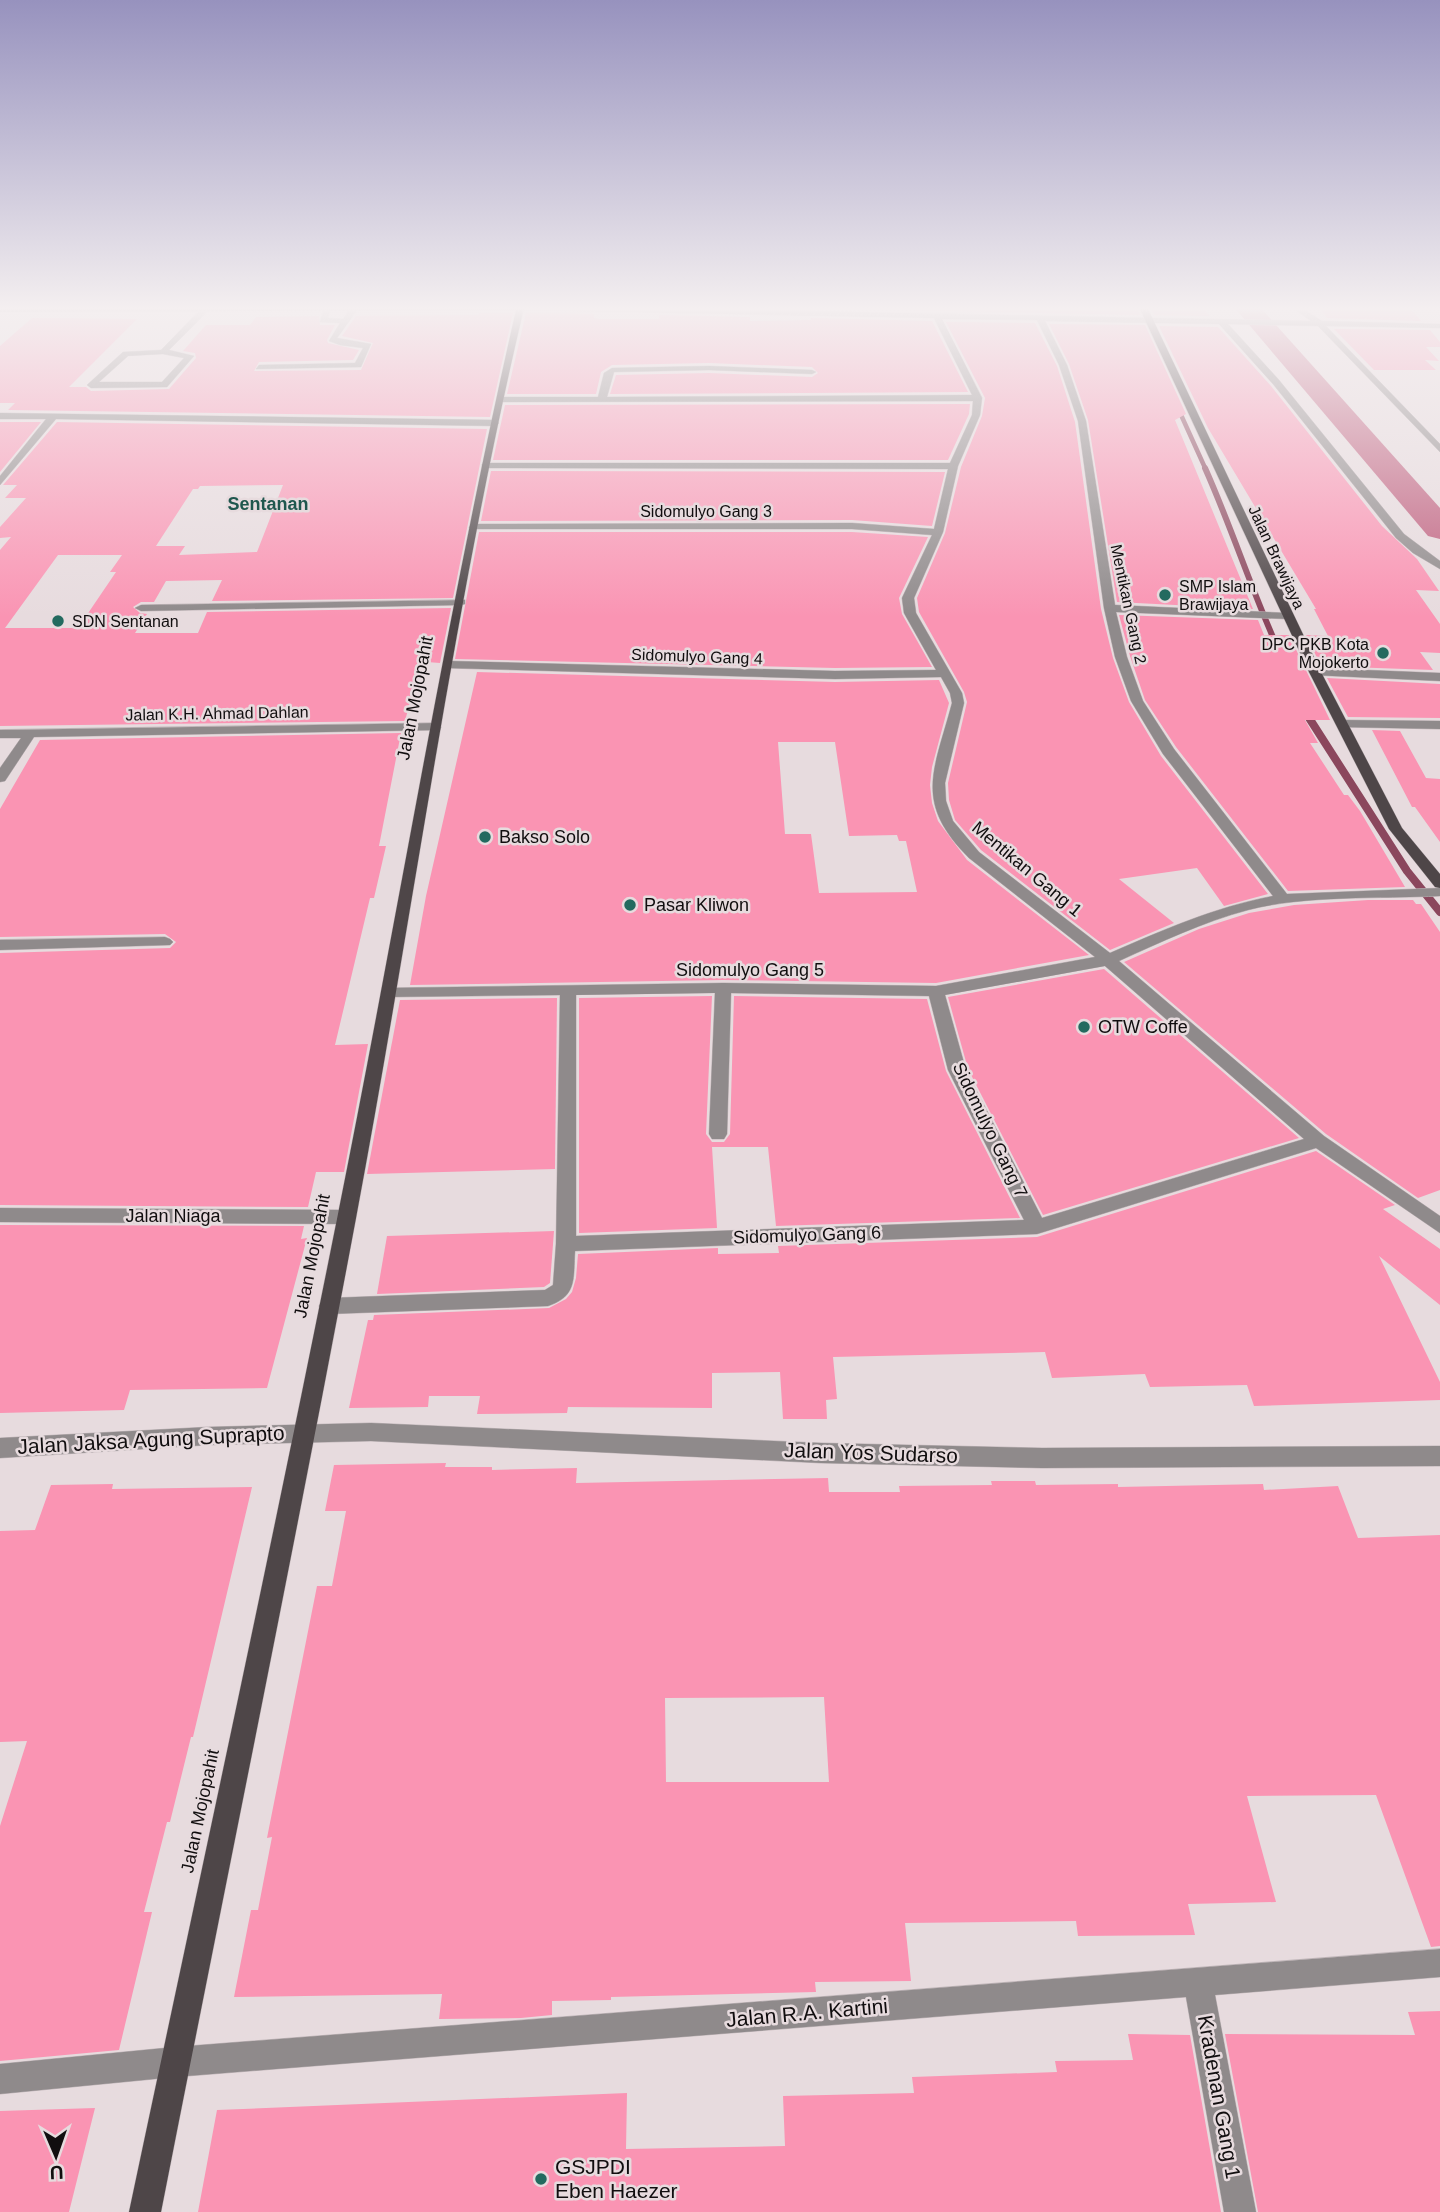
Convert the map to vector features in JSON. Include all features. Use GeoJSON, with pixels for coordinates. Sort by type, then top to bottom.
{"type":"FeatureCollection","features":[{"type":"Feature","properties":{"kind":"main road","name":"Jalan Mojopahit"},"geometry":{"type":"LineString","coordinates":[[145,2212],[347,1217],[435,727],[498,410]]}},
{"type":"Feature","properties":{"kind":"main road","name":"Jalan Brawijaya"},"geometry":{"type":"LineString","coordinates":[[1191,410],[1315,672],[1396,829],[1438,890]]}},
{"type":"Feature","properties":{"kind":"street","name":"Mentikan Gang 1"},"geometry":{"type":"LineString","coordinates":[[977,410],[953,466],[938,531],[908,598],[910,613],[956,692],[958,703],[938,783],[939,801],[946,821],[974,855],[1108,960],[1318,1141],[1440,1226]]}},
{"type":"Feature","properties":{"kind":"street","name":"Mentikan Gang 2"},"geometry":{"type":"LineString","coordinates":[[1078,410],[1110,608],[1121,657],[1137,701],[1168,751],[1283,899]]}},
{"type":"Feature","properties":{"kind":"street"},"geometry":{"type":"LineString","coordinates":[[1299,410],[1400,536],[1440,566]]}},
{"type":"Feature","properties":{"kind":"street"},"geometry":{"type":"LineString","coordinates":[[1403,410],[1440,449]]}},
{"type":"Feature","properties":{"kind":"street"},"geometry":{"type":"LineString","coordinates":[[0,416],[495,423]]}},
{"type":"Feature","properties":{"kind":"street"},"geometry":{"type":"LineString","coordinates":[[0,482],[53,417]]}},
{"type":"Feature","properties":{"kind":"street"},"geometry":{"type":"LineString","coordinates":[[485,466],[953,466]]}},
{"type":"Feature","properties":{"kind":"street","name":"Sidomulyo Gang 3"},"geometry":{"type":"LineString","coordinates":[[474,527],[852,526],[938,531]]}},
{"type":"Feature","properties":{"kind":"street"},"geometry":{"type":"LineString","coordinates":[[141,608],[461,602]]}},
{"type":"Feature","properties":{"kind":"street"},"geometry":{"type":"LineString","coordinates":[[1110,608],[1287,616]]}},
{"type":"Feature","properties":{"kind":"street","name":"Sidomulyo Gang 4"},"geometry":{"type":"LineString","coordinates":[[449,665],[835,675],[944,673]]}},
{"type":"Feature","properties":{"kind":"street"},"geometry":{"type":"LineString","coordinates":[[1315,672],[1440,677]]}},
{"type":"Feature","properties":{"kind":"street"},"geometry":{"type":"LineString","coordinates":[[1342,724],[1440,725]]}},
{"type":"Feature","properties":{"kind":"street","name":"Jalan K.H. Ahmad Dahlan"},"geometry":{"type":"LineString","coordinates":[[0,734],[435,727]]}},
{"type":"Feature","properties":{"kind":"street"},"geometry":{"type":"LineString","coordinates":[[0,778],[30,733]]}},
{"type":"Feature","properties":{"kind":"street","name":"Sidomulyo Gang 5"},"geometry":{"type":"LineString","coordinates":[[389,992],[723,988],[936,991],[1108,960],[1189,924],[1247,906],[1283,899],[1411,895],[1438,890]]}},
{"type":"Feature","properties":{"kind":"street"},"geometry":{"type":"LineString","coordinates":[[0,945],[165,942]]}},
{"type":"Feature","properties":{"kind":"street"},"geometry":{"type":"LineString","coordinates":[[718,1134],[723,988]]}},
{"type":"Feature","properties":{"kind":"street"},"geometry":{"type":"LineString","coordinates":[[329,1306],[548,1298],[560,1292],[563,1285],[566,1244],[568,990]]}},
{"type":"Feature","properties":{"kind":"street","name":"Sidomulyo Gang 7"},"geometry":{"type":"LineString","coordinates":[[936,991],[957,1070],[1037,1227]]}},
{"type":"Feature","properties":{"kind":"street","name":"Sidomulyo Gang 6"},"geometry":{"type":"LineString","coordinates":[[566,1244],[1037,1227],[1318,1141]]}},
{"type":"Feature","properties":{"kind":"street","name":"Jalan Niaga"},"geometry":{"type":"LineString","coordinates":[[0,1215],[347,1217]]}},
{"type":"Feature","properties":{"kind":"street","name":"Jalan Jaksa Agung Suprapto"},"geometry":{"type":"LineString","coordinates":[[0,1447],[302,1432]]}},
{"type":"Feature","properties":{"kind":"street","name":"Jalan Yos Sudarso"},"geometry":{"type":"LineString","coordinates":[[302,1432],[370,1432],[821,1453],[1000,1457],[1440,1456]]}},
{"type":"Feature","properties":{"kind":"street","name":"Jalan R.A. Kartini"},"geometry":{"type":"LineString","coordinates":[[0,2079],[175,2062],[1440,1963]]}},
{"type":"Feature","properties":{"kind":"street","name":"Kradenan Gang 1"},"geometry":{"type":"LineString","coordinates":[[1198,1982],[1240,2212]]}},
{"type":"Feature","properties":{"kind":"building"},"geometry":{"type":"Polygon","coordinates":[[[24,410],[491,410],[490,417],[24,410]]]}},
{"type":"Feature","properties":{"kind":"building"},"geometry":{"type":"Polygon","coordinates":[[[504,410],[969,410],[948,460],[493,460],[504,410]]]}},
{"type":"Feature","properties":{"kind":"building"},"geometry":{"type":"Polygon","coordinates":[[[983,410],[1071,410],[1101,609],[1113,658],[1129,702],[1161,756],[1268,894],[1224,906],[1197,868],[1119,879],[1174,923],[1110,950],[981,850],[955,820],[949,800],[948,783],[967,702],[919,612],[917,598],[945,533],[961,467],[983,410]]]}},
{"type":"Feature","properties":{"kind":"building"},"geometry":{"type":"Polygon","coordinates":[[[1085,410],[1184,410],[1186,414],[1175,420],[1253,609],[1117,602],[1085,410]]]}},
{"type":"Feature","properties":{"kind":"building"},"geometry":{"type":"Polygon","coordinates":[[[1199,410],[1290,410],[1382,526],[1417,559],[1439,591],[1416,590],[1440,624],[1440,653],[1420,652],[1433,670],[1321,666],[1306,635],[1328,636],[1316,609],[1199,410]]]}},
{"type":"Feature","properties":{"kind":"building"},"geometry":{"type":"Polygon","coordinates":[[[0,422],[41,422],[0,472],[0,422]]]}},
{"type":"Feature","properties":{"kind":"building"},"geometry":{"type":"Polygon","coordinates":[[[57,422],[487,429],[453,598],[212,601],[222,580],[166,581],[154,602],[141,602],[133,607],[140,613],[147,614],[135,633],[198,633],[207,612],[451,608],[440,663],[427,662],[425,667],[419,668],[405,721],[0,726],[0,550],[11,537],[0,538],[0,527],[26,498],[5,498],[17,485],[3,485],[57,422]],[[283,485],[200,486],[193,489],[156,546],[185,546],[179,555],[257,552],[283,485]],[[58,555],[5,628],[78,628],[116,572],[110,572],[122,555],[58,555]]]}},
{"type":"Feature","properties":{"kind":"building"},"geometry":{"type":"Polygon","coordinates":[[[491,471],[945,472],[932,526],[852,520],[481,521],[491,471]]]}},
{"type":"Feature","properties":{"kind":"building"},"geometry":{"type":"Polygon","coordinates":[[[479,532],[852,532],[928,537],[899,598],[902,614],[932,667],[835,668],[455,659],[479,532]]]}},
{"type":"Feature","properties":{"kind":"building"},"geometry":{"type":"Polygon","coordinates":[[[1119,615],[1258,620],[1264,635],[1289,635],[1330,720],[1305,720],[1318,743],[1310,743],[1344,795],[1348,795],[1360,811],[1405,887],[1288,891],[1176,747],[1145,700],[1119,615]]]}},
{"type":"Feature","properties":{"kind":"building"},"geometry":{"type":"Polygon","coordinates":[[[477,672],[835,682],[939,680],[949,703],[932,767],[930,785],[938,821],[967,860],[1089,955],[936,983],[723,980],[410,985],[426,896],[477,672]],[[778,742],[785,834],[811,834],[819,893],[917,892],[906,841],[899,841],[897,835],[849,836],[835,742],[778,742]]]}},
{"type":"Feature","properties":{"kind":"building"},"geometry":{"type":"Polygon","coordinates":[[[1327,678],[1440,684],[1440,718],[1348,717],[1327,678]]]}},
{"type":"Feature","properties":{"kind":"building"},"geometry":{"type":"Polygon","coordinates":[[[1372,730],[1400,731],[1426,778],[1440,779],[1440,842],[1415,807],[1412,807],[1372,730]]]}},
{"type":"Feature","properties":{"kind":"building"},"geometry":{"type":"Polygon","coordinates":[[[401,733],[379,846],[386,846],[374,898],[370,898],[335,1045],[368,1044],[344,1172],[316,1172],[308,1207],[0,1205],[0,953],[170,948],[176,942],[165,934],[0,937],[0,809],[40,740],[401,733]]]}},
{"type":"Feature","properties":{"kind":"building"},"geometry":{"type":"Polygon","coordinates":[[[1413,900],[1416,904],[1421,904],[1440,932],[1440,1190],[1418,1198],[1326,1134],[1124,962],[1199,929],[1249,913],[1294,905],[1413,900]]]}},
{"type":"Feature","properties":{"kind":"building"},"geometry":{"type":"Polygon","coordinates":[[[1104,969],[1299,1138],[1043,1215],[968,1069],[948,997],[1104,969]]]}},
{"type":"Feature","properties":{"kind":"building"},"geometry":{"type":"Polygon","coordinates":[[[712,996],[706,1134],[712,1142],[724,1142],[730,1134],[734,996],[927,999],[946,1071],[1020,1218],[776,1226],[768,1147],[712,1147],[717,1228],[579,1233],[579,998],[712,996]]]}},
{"type":"Feature","properties":{"kind":"building"},"geometry":{"type":"Polygon","coordinates":[[[557,998],[555,1169],[367,1174],[400,1000],[557,998]]]}},
{"type":"Feature","properties":{"kind":"building"},"geometry":{"type":"Polygon","coordinates":[[[1316,1151],[1395,1205],[1383,1209],[1440,1249],[1440,1305],[1379,1256],[1440,1382],[1440,1400],[1254,1406],[1247,1385],[1150,1387],[1145,1374],[1052,1378],[1045,1352],[833,1357],[837,1399],[826,1400],[827,1419],[783,1419],[780,1372],[712,1373],[712,1408],[568,1407],[567,1413],[477,1414],[480,1396],[429,1396],[428,1407],[349,1408],[368,1320],[373,1320],[374,1315],[549,1308],[566,1299],[572,1292],[578,1254],[718,1248],[718,1254],[779,1253],[778,1246],[1037,1237],[1316,1151]]]}},
{"type":"Feature","properties":{"kind":"building"},"geometry":{"type":"Polygon","coordinates":[[[0,1225],[304,1226],[301,1239],[307,1238],[267,1388],[130,1390],[124,1410],[0,1413],[0,1225]]]}},
{"type":"Feature","properties":{"kind":"building"},"geometry":{"type":"Polygon","coordinates":[[[554,1231],[550,1283],[544,1287],[377,1294],[387,1236],[554,1231]]]}},
{"type":"Feature","properties":{"kind":"building"},"geometry":{"type":"Polygon","coordinates":[[[446,1463],[445,1467],[492,1467],[492,1470],[577,1468],[576,1483],[828,1478],[829,1492],[900,1492],[899,1486],[992,1485],[991,1481],[1035,1481],[1036,1485],[1118,1484],[1118,1487],[1263,1484],[1264,1490],[1338,1486],[1358,1538],[1440,1535],[1440,1946],[1431,1947],[1376,1795],[1247,1796],[1276,1902],[1188,1904],[1195,1935],[1078,1936],[1076,1921],[905,1923],[911,1981],[815,1982],[816,1992],[552,2001],[552,2015],[521,2018],[439,2019],[442,1994],[234,1997],[251,1910],[258,1910],[272,1837],[267,1838],[317,1586],[332,1586],[346,1511],[325,1511],[334,1465],[446,1463]],[[824,1697],[665,1698],[666,1782],[829,1782],[824,1697]]]}},
{"type":"Feature","properties":{"kind":"building"},"geometry":{"type":"Polygon","coordinates":[[[113,1484],[112,1489],[252,1487],[193,1737],[170,1822],[167,1822],[144,1912],[152,1912],[119,2050],[0,2061],[0,1826],[27,1741],[0,1742],[0,1531],[35,1530],[51,1485],[113,1484]]]}},
{"type":"Feature","properties":{"kind":"building"},"geometry":{"type":"Polygon","coordinates":[[[1440,2011],[1440,2212],[1258,2212],[1225,2034],[1415,2035],[1408,2012],[1440,2011]]]}},
{"type":"Feature","properties":{"kind":"building"},"geometry":{"type":"Polygon","coordinates":[[[1128,2034],[1190,2035],[1221,2212],[198,2212],[217,2110],[627,2093],[626,2149],[785,2146],[783,2096],[914,2093],[912,2077],[1057,2072],[1055,2061],[1133,2060],[1128,2034]]]}},
{"type":"Feature","properties":{"kind":"building"},"geometry":{"type":"Polygon","coordinates":[[[95,2108],[69,2212],[0,2212],[0,2111],[95,2108]]]}},
{"type":"Feature","properties":{"kind":"waterway"},"geometry":{"type":"LineString","coordinates":[[1179,410],[1206,470]]}},
{"type":"Feature","properties":{"kind":"waterway"},"geometry":{"type":"LineString","coordinates":[[1336,410],[1440,529]]}},
{"type":"Feature","properties":{"kind":"waterway"},"geometry":{"type":"LineString","coordinates":[[1205,468],[1276,644]]}},
{"type":"Feature","properties":{"kind":"waterway"},"geometry":{"type":"LineString","coordinates":[[1304,710],[1407,871],[1440,912]]}},
{"type":"Feature","properties":{"kind":"place","name":"SMP Islam Brawijaya"},"geometry":{"type":"Point","coordinates":[1165,595]}},
{"type":"Feature","properties":{"kind":"place","name":"SDN Sentanan"},"geometry":{"type":"Point","coordinates":[58,621]}},
{"type":"Feature","properties":{"kind":"place","name":"DPC PKB Kota Mojokerto"},"geometry":{"type":"Point","coordinates":[1383,653]}},
{"type":"Feature","properties":{"kind":"place","name":"Bakso Solo"},"geometry":{"type":"Point","coordinates":[485,837]}},
{"type":"Feature","properties":{"kind":"place","name":"Pasar Kliwon"},"geometry":{"type":"Point","coordinates":[630,905]}},
{"type":"Feature","properties":{"kind":"place","name":"OTW Coffe"},"geometry":{"type":"Point","coordinates":[1084,1027]}},
{"type":"Feature","properties":{"kind":"place","name":"GSJPDI Eben Haezer"},"geometry":{"type":"Point","coordinates":[541,2179]}},
{"type":"Feature","properties":{"kind":"district","name":"Sentanan"},"geometry":{"type":"Point","coordinates":[268,504]}}]}
